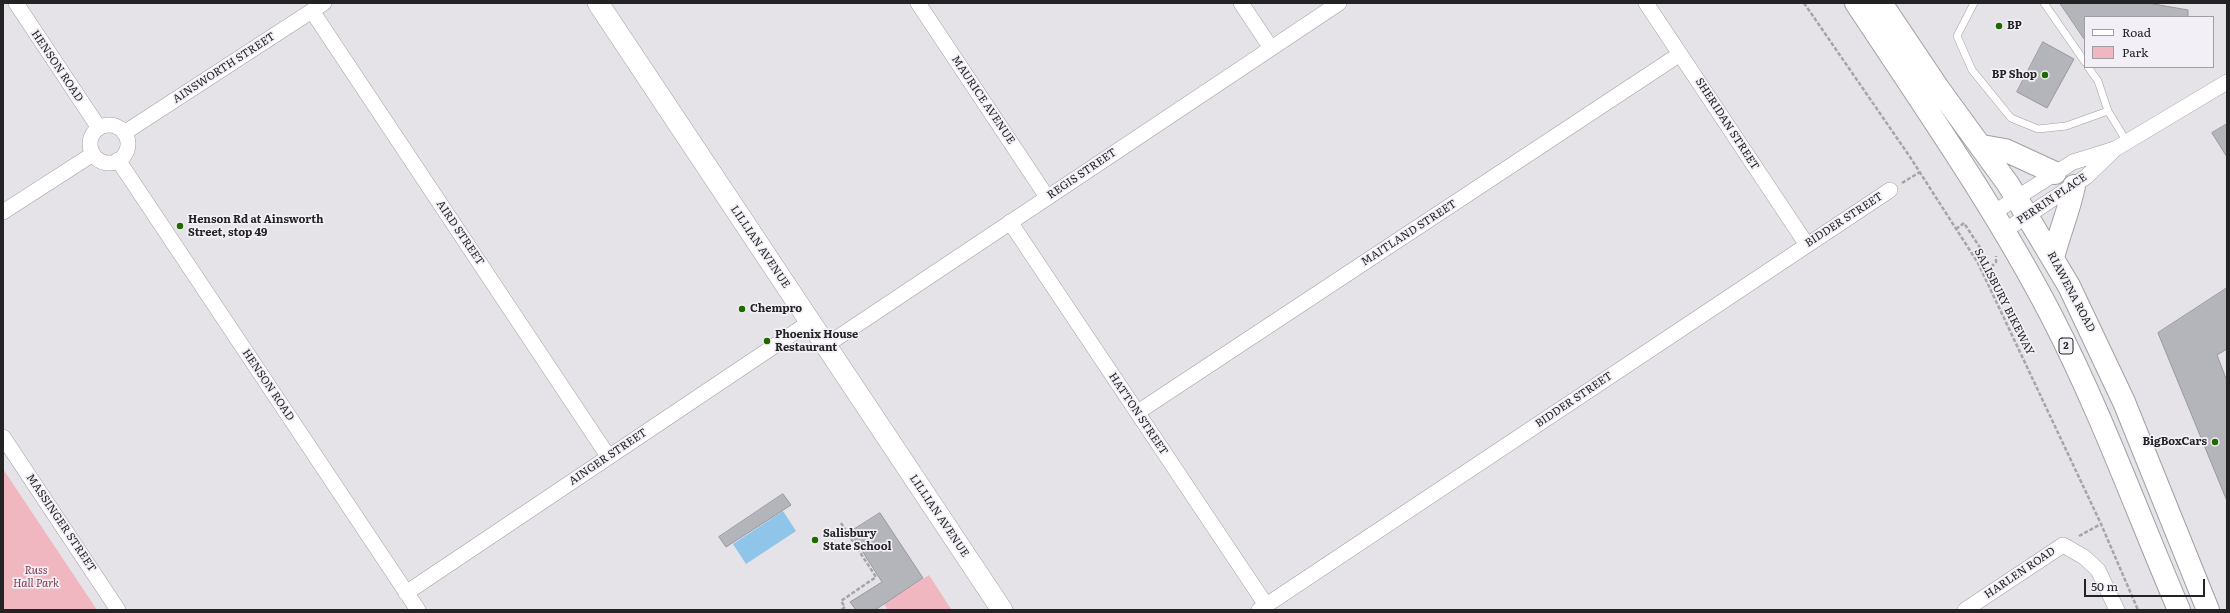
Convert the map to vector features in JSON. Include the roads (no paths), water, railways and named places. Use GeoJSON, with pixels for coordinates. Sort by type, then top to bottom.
{"type":"FeatureCollection","features":[{"type":"Feature","properties":{"kind":"highway","name":"2"},"geometry":{"type":"LineString","coordinates":[[1856,3],[2053,319],[2094,405],[2179,610]]}},
{"type":"Feature","properties":{"kind":"highway","name":"RIAWENA ROAD"},"geometry":{"type":"LineString","coordinates":[[1881,3],[1938,88],[1982,146],[2023,207],[2079,306],[2124,402],[2208,610]]}},
{"type":"Feature","properties":{"kind":"highway"},"geometry":{"type":"LineString","coordinates":[[1982,146],[2005,150],[2055,173]]}},
{"type":"Feature","properties":{"kind":"highway"},"geometry":{"type":"LineString","coordinates":[[2053,258],[2060,232],[2070,210],[2074,186]]}},
{"type":"Feature","properties":{"kind":"street","name":"HENSON ROAD"},"geometry":{"type":"LineString","coordinates":[[16,3],[99,128]]}},
{"type":"Feature","properties":{"kind":"street","name":"LILLIAN AVENUE"},"geometry":{"type":"LineString","coordinates":[[598,3],[1002,610]]}},
{"type":"Feature","properties":{"kind":"street","name":"MAURICE AVENUE"},"geometry":{"type":"LineString","coordinates":[[918,3],[1047,197]]}},
{"type":"Feature","properties":{"kind":"street"},"geometry":{"type":"LineString","coordinates":[[1241,3],[1271,48]]}},
{"type":"Feature","properties":{"kind":"street","name":"REGIS STREET"},"geometry":{"type":"LineString","coordinates":[[825,346],[1339,3]]}},
{"type":"Feature","properties":{"kind":"street","name":"SHERIDAN STREET"},"geometry":{"type":"LineString","coordinates":[[1646,3],[1807,245]]}},
{"type":"Feature","properties":{"kind":"street","name":"AINSWORTH STREET"},"geometry":{"type":"LineString","coordinates":[[124,133],[318,7]]}},
{"type":"Feature","properties":{"kind":"street","name":"AIRD STREET"},"geometry":{"type":"LineString","coordinates":[[318,7],[608,456]]}},
{"type":"Feature","properties":{"kind":"street","name":"MAITLAND STREET"},"geometry":{"type":"LineString","coordinates":[[1138,412],[1680,54]]}},
{"type":"Feature","properties":{"kind":"street","name":"PERRIN PLACE"},"geometry":{"type":"LineString","coordinates":[[1998,232],[2023,207],[2074,186],[2086,178],[2121,146],[2227,82]]}},
{"type":"Feature","properties":{"kind":"street"},"geometry":{"type":"LineString","coordinates":[[110,125],[115,126],[124,133],[127,139],[126,151],[118,160],[107,163],[96,158],[93,154],[90,142],[95,132],[99,128],[110,125]]}},
{"type":"Feature","properties":{"kind":"street","name":"PERRIN PLACE"},"geometry":{"type":"LineString","coordinates":[[1998,232],[2055,173],[2073,162],[2121,146]]}},
{"type":"Feature","properties":{"kind":"street"},"geometry":{"type":"LineString","coordinates":[[3,212],[93,154]]}},
{"type":"Feature","properties":{"kind":"street","name":"HENSON ROAD"},"geometry":{"type":"LineString","coordinates":[[118,160],[418,610]]}},
{"type":"Feature","properties":{"kind":"street","name":"BIDDER STREET"},"geometry":{"type":"LineString","coordinates":[[1262,608],[1890,190]]}},
{"type":"Feature","properties":{"kind":"street","name":"HATTON STREET"},"geometry":{"type":"LineString","coordinates":[[1010,222],[1138,412],[1262,608]]}},
{"type":"Feature","properties":{"kind":"street","name":"AINGER STREET"},"geometry":{"type":"LineString","coordinates":[[406,593],[608,456],[810,322]]}},
{"type":"Feature","properties":{"kind":"street","name":"MASSINGER STREET"},"geometry":{"type":"LineString","coordinates":[[3,436],[118,610]]}},
{"type":"Feature","properties":{"kind":"street","name":"HARLEN ROAD"},"geometry":{"type":"LineString","coordinates":[[1965,610],[2063,545],[2084,557],[2098,570],[2117,610]]}},
{"type":"Feature","properties":{"kind":"lane"},"geometry":{"type":"LineString","coordinates":[[1974,3],[1957,36],[1972,70],[2011,118],[2038,129],[2066,126],[2108,111]]}},
{"type":"Feature","properties":{"kind":"lane"},"geometry":{"type":"LineString","coordinates":[[2044,3],[2084,61]]}},
{"type":"Feature","properties":{"kind":"lane"},"geometry":{"type":"LineString","coordinates":[[2089,68],[2098,80],[2121,146]]}},
{"type":"Feature","properties":{"kind":"water"},"geometry":{"type":"Polygon","coordinates":[[[783,511],[796,531],[746,564],[733,544],[783,511]]]}},
{"type":"Feature","properties":{"kind":"place","name":"BP"},"geometry":{"type":"Point","coordinates":[1999,26]}},
{"type":"Feature","properties":{"kind":"place","name":"BP Shop"},"geometry":{"type":"Point","coordinates":[2045,75]}},
{"type":"Feature","properties":{"kind":"place","name":"Henson Rd at Ainsworth Street, stop 49"},"geometry":{"type":"Point","coordinates":[180,226]}},
{"type":"Feature","properties":{"kind":"place","name":"Chempro"},"geometry":{"type":"Point","coordinates":[742,309]}},
{"type":"Feature","properties":{"kind":"place","name":"Phoenix House Restaurant"},"geometry":{"type":"Point","coordinates":[767,341]}},
{"type":"Feature","properties":{"kind":"place","name":"BigBoxCars"},"geometry":{"type":"Point","coordinates":[2215,442]}},
{"type":"Feature","properties":{"kind":"place","name":"Salisbury State School"},"geometry":{"type":"Point","coordinates":[815,540]}},
{"type":"Feature","properties":{"kind":"park label","name":"Russ Hall Park"},"geometry":{"type":"Point","coordinates":[36,577]}}]}
